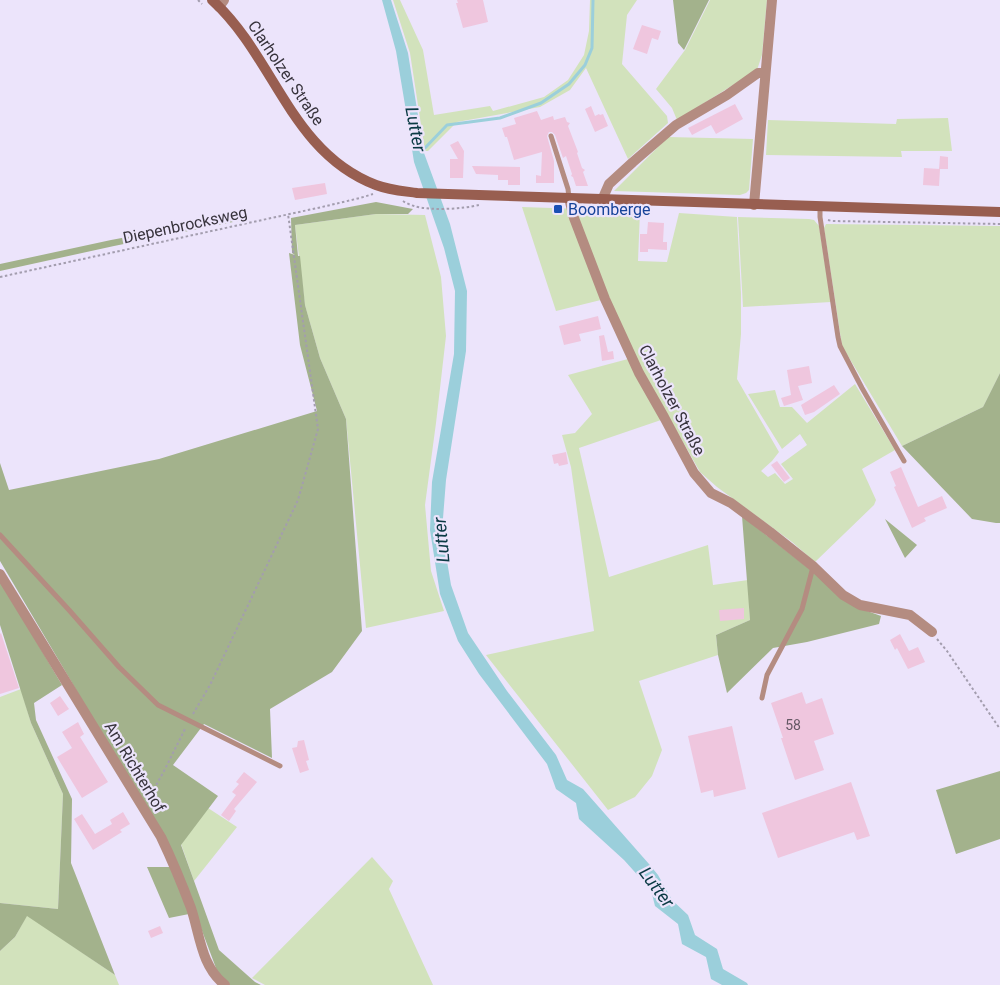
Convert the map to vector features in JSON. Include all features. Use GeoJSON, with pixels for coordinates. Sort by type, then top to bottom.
{"type":"FeatureCollection","features":[{"type":"Feature","properties":{"kind":"street"},"geometry":{"type":"LineString","coordinates":[[754,204],[772,0]]}},
{"type":"Feature","properties":{"kind":"street","name":"Clarholzer Straße"},"geometry":{"type":"LineString","coordinates":[[219,2],[252,48],[307,133],[325,153],[344,169],[378,186],[417,193],[1000,212]]}},
{"type":"Feature","properties":{"kind":"street"},"geometry":{"type":"LineString","coordinates":[[602,200],[609,184],[676,125],[727,95],[758,73],[765,73]]}},
{"type":"Feature","properties":{"kind":"street","name":"Clarholzer Straße"},"geometry":{"type":"LineString","coordinates":[[569,198],[574,218],[638,373],[694,473],[711,493],[731,503],[770,532],[814,566],[843,595],[860,605],[910,616],[932,632]]}},
{"type":"Feature","properties":{"kind":"street","name":"Am Richterhof"},"geometry":{"type":"LineString","coordinates":[[0,574],[160,837],[177,870],[202,950],[217,979],[225,985]]}},
{"type":"Feature","properties":{"kind":"lane"},"geometry":{"type":"LineString","coordinates":[[551,136],[568,189],[569,198]]}},
{"type":"Feature","properties":{"kind":"lane"},"geometry":{"type":"LineString","coordinates":[[820,207],[820,218],[840,346],[904,461]]}},
{"type":"Feature","properties":{"kind":"lane"},"geometry":{"type":"LineString","coordinates":[[0,536],[119,667],[158,705],[280,766]]}},
{"type":"Feature","properties":{"kind":"lane"},"geometry":{"type":"LineString","coordinates":[[762,698],[767,675],[802,609],[814,566]]}},
{"type":"Feature","properties":{"kind":"path","name":"Diepenbrocksweg"},"geometry":{"type":"LineString","coordinates":[[0,277],[360,198],[372,195],[374,192]]}},
{"type":"Feature","properties":{"kind":"path"},"geometry":{"type":"LineString","coordinates":[[422,208],[454,208]]}},
{"type":"Feature","properties":{"kind":"path"},"geometry":{"type":"LineString","coordinates":[[143,809],[210,685],[298,500],[318,429],[288,214]]}},
{"type":"Feature","properties":{"kind":"path"},"geometry":{"type":"LineString","coordinates":[[820,218],[832,221],[1000,224]]}},
{"type":"Feature","properties":{"kind":"path"},"geometry":{"type":"LineString","coordinates":[[932,632],[1000,729]]}},
{"type":"Feature","properties":{"kind":"shaded area"},"geometry":{"type":"Polygon","coordinates":[[[393,0],[400,0],[423,50],[434,115],[490,106],[493,111],[544,97],[568,80],[584,55],[589,31],[590,0],[637,0],[627,15],[622,64],[667,116],[668,123],[628,159],[586,68],[570,90],[540,107],[457,122],[428,151],[425,151],[410,53],[393,0]]]}},
{"type":"Feature","properties":{"kind":"shaded area"},"geometry":{"type":"Polygon","coordinates":[[[673,0],[709,0],[684,50],[678,43],[673,0]]]}},
{"type":"Feature","properties":{"kind":"shaded area"},"geometry":{"type":"Polygon","coordinates":[[[710,0],[767,0],[762,55],[757,70],[677,120],[672,108],[656,89],[685,50],[710,0]]]}},
{"type":"Feature","properties":{"kind":"shaded area"},"geometry":{"type":"Polygon","coordinates":[[[948,118],[952,151],[901,151],[902,157],[766,155],[768,120],[896,124],[897,119],[948,118]]]}},
{"type":"Feature","properties":{"kind":"shaded area"},"geometry":{"type":"Polygon","coordinates":[[[668,137],[753,139],[749,190],[740,195],[614,191],[668,137]]]}},
{"type":"Feature","properties":{"kind":"shaded area"},"geometry":{"type":"Polygon","coordinates":[[[376,202],[413,209],[408,214],[376,214],[295,225],[305,305],[320,358],[346,419],[362,631],[332,672],[270,709],[272,758],[204,724],[173,765],[218,796],[181,845],[219,950],[255,982],[261,985],[230,985],[219,976],[181,875],[71,681],[0,561],[0,463],[9,490],[159,459],[317,411],[300,345],[289,253],[295,255],[292,253],[291,218],[376,202]]]}},
{"type":"Feature","properties":{"kind":"shaded area"},"geometry":{"type":"Polygon","coordinates":[[[522,207],[640,211],[638,261],[667,262],[679,213],[737,217],[741,334],[737,379],[779,452],[761,471],[768,477],[775,473],[785,484],[793,479],[781,464],[807,445],[800,434],[782,449],[748,394],[775,390],[780,407],[792,407],[807,423],[855,384],[895,450],[862,469],[876,500],[874,505],[815,562],[792,542],[717,487],[700,472],[642,370],[609,298],[556,311],[522,207]]]}},
{"type":"Feature","properties":{"kind":"shaded area"},"geometry":{"type":"Polygon","coordinates":[[[376,214],[425,215],[441,277],[446,336],[425,505],[431,571],[444,611],[366,628],[346,419],[320,358],[305,305],[295,225],[376,214]]]}},
{"type":"Feature","properties":{"kind":"shaded area"},"geometry":{"type":"Polygon","coordinates":[[[244,215],[243,220],[0,271],[0,264],[111,240],[244,215]]]}},
{"type":"Feature","properties":{"kind":"shaded area"},"geometry":{"type":"Polygon","coordinates":[[[738,217],[814,220],[819,226],[831,302],[743,307],[738,217]]]}},
{"type":"Feature","properties":{"kind":"shaded area"},"geometry":{"type":"Polygon","coordinates":[[[826,224],[1000,226],[1000,373],[983,407],[902,446],[842,346],[824,228],[826,224]]]}},
{"type":"Feature","properties":{"kind":"shaded area"},"geometry":{"type":"Polygon","coordinates":[[[628,359],[661,420],[579,448],[609,577],[708,545],[713,585],[748,580],[750,620],[716,635],[718,655],[639,681],[662,750],[652,776],[635,797],[608,810],[486,655],[594,631],[571,467],[562,435],[575,433],[592,414],[568,375],[628,359]]]}},
{"type":"Feature","properties":{"kind":"shaded area"},"geometry":{"type":"Polygon","coordinates":[[[1000,373],[1000,523],[996,523],[972,519],[902,446],[983,407],[1000,373]]]}},
{"type":"Feature","properties":{"kind":"shaded area"},"geometry":{"type":"Polygon","coordinates":[[[742,516],[859,608],[881,616],[879,624],[807,642],[773,648],[727,693],[718,655],[716,635],[750,620],[742,516]]]}},
{"type":"Feature","properties":{"kind":"shaded area"},"geometry":{"type":"Polygon","coordinates":[[[885,519],[917,545],[905,558],[885,519]]]}},
{"type":"Feature","properties":{"kind":"shaded area"},"geometry":{"type":"Polygon","coordinates":[[[0,580],[62,685],[34,703],[36,720],[72,799],[71,863],[115,975],[27,916],[15,937],[0,951],[0,903],[58,909],[63,794],[31,723],[0,625],[0,580]]]}},
{"type":"Feature","properties":{"kind":"shaded area"},"geometry":{"type":"Polygon","coordinates":[[[21,689],[31,723],[63,794],[58,909],[0,903],[0,697],[21,689]]]}},
{"type":"Feature","properties":{"kind":"shaded area"},"geometry":{"type":"Polygon","coordinates":[[[1000,771],[1000,839],[956,854],[936,790],[1000,771]]]}},
{"type":"Feature","properties":{"kind":"shaded area"},"geometry":{"type":"Polygon","coordinates":[[[208,808],[237,827],[194,881],[181,844],[208,808]]]}},
{"type":"Feature","properties":{"kind":"shaded area"},"geometry":{"type":"Polygon","coordinates":[[[372,857],[393,881],[389,889],[433,985],[265,985],[252,978],[372,857]]]}},
{"type":"Feature","properties":{"kind":"shaded area"},"geometry":{"type":"Polygon","coordinates":[[[147,867],[171,867],[189,914],[169,918],[147,867]]]}},
{"type":"Feature","properties":{"kind":"shaded area"},"geometry":{"type":"Polygon","coordinates":[[[27,915],[115,975],[119,985],[0,985],[0,951],[15,937],[27,915]]]}},
{"type":"Feature","properties":{"kind":"water","name":"Lutter"},"geometry":{"type":"Polygon","coordinates":[[[382,0],[391,0],[408,53],[424,153],[450,224],[467,291],[466,351],[446,480],[442,531],[451,585],[468,633],[507,691],[556,755],[567,780],[583,789],[649,864],[658,875],[672,900],[688,915],[695,935],[717,949],[723,969],[748,985],[722,985],[711,979],[706,957],[682,944],[678,924],[655,906],[651,890],[624,860],[579,819],[576,803],[556,789],[547,764],[479,674],[458,641],[440,594],[430,530],[432,482],[454,354],[455,291],[444,248],[414,162],[396,51],[382,0]]]}},
{"type":"Feature","properties":{"kind":"building"},"geometry":{"type":"Polygon","coordinates":[[[457,0],[483,0],[488,22],[463,28],[456,3],[458,3],[457,0]]]}},
{"type":"Feature","properties":{"kind":"building"},"geometry":{"type":"Polygon","coordinates":[[[642,25],[661,31],[658,40],[652,38],[647,54],[633,49],[642,25]]]}},
{"type":"Feature","properties":{"kind":"building"},"geometry":{"type":"Polygon","coordinates":[[[735,104],[743,119],[716,134],[711,125],[692,135],[688,128],[735,104]]]}},
{"type":"Feature","properties":{"kind":"building"},"geometry":{"type":"Polygon","coordinates":[[[591,106],[595,116],[603,114],[608,126],[595,132],[585,109],[591,106]]]}},
{"type":"Feature","properties":{"kind":"building"},"geometry":{"type":"Polygon","coordinates":[[[537,111],[541,120],[553,116],[554,120],[565,117],[567,122],[570,123],[568,126],[582,168],[585,170],[583,172],[588,186],[576,186],[571,176],[566,156],[563,158],[555,135],[552,132],[549,132],[547,136],[554,161],[554,183],[536,183],[536,175],[541,176],[542,152],[514,160],[507,137],[505,137],[502,128],[516,124],[514,118],[537,111]]]}},
{"type":"Feature","properties":{"kind":"building"},"geometry":{"type":"Polygon","coordinates":[[[458,141],[464,151],[463,178],[450,178],[450,159],[458,159],[450,145],[458,141]]]}},
{"type":"Feature","properties":{"kind":"building"},"geometry":{"type":"Polygon","coordinates":[[[940,156],[948,157],[948,169],[939,169],[940,156]]]}},
{"type":"Feature","properties":{"kind":"building"},"geometry":{"type":"Polygon","coordinates":[[[472,166],[520,167],[520,185],[508,185],[508,180],[498,180],[498,175],[476,174],[472,166]]]}},
{"type":"Feature","properties":{"kind":"building"},"geometry":{"type":"Polygon","coordinates":[[[924,168],[940,169],[939,186],[923,185],[924,168]]]}},
{"type":"Feature","properties":{"kind":"building"},"geometry":{"type":"Polygon","coordinates":[[[325,183],[327,194],[295,200],[292,188],[325,183]]]}},
{"type":"Feature","properties":{"kind":"building"},"geometry":{"type":"Polygon","coordinates":[[[648,222],[664,223],[663,242],[667,242],[667,250],[648,249],[648,252],[640,252],[640,234],[647,234],[648,222]]]}},
{"type":"Feature","properties":{"kind":"building"},"geometry":{"type":"Polygon","coordinates":[[[598,316],[601,329],[579,334],[581,341],[564,345],[559,326],[598,316]]]}},
{"type":"Feature","properties":{"kind":"building"},"geometry":{"type":"Polygon","coordinates":[[[604,335],[608,352],[613,351],[614,359],[602,361],[599,336],[604,335]]]}},
{"type":"Feature","properties":{"kind":"building"},"geometry":{"type":"Polygon","coordinates":[[[809,366],[812,383],[798,386],[803,400],[784,406],[781,398],[791,395],[787,370],[809,366]]]}},
{"type":"Feature","properties":{"kind":"building"},"geometry":{"type":"Polygon","coordinates":[[[834,385],[840,394],[814,412],[805,415],[801,405],[834,385]]]}},
{"type":"Feature","properties":{"kind":"building"},"geometry":{"type":"Polygon","coordinates":[[[566,452],[568,464],[559,466],[558,463],[554,464],[552,455],[566,452]]]}},
{"type":"Feature","properties":{"kind":"building"},"geometry":{"type":"Polygon","coordinates":[[[777,461],[790,478],[784,482],[771,465],[777,461]]]}},
{"type":"Feature","properties":{"kind":"building"},"geometry":{"type":"Polygon","coordinates":[[[901,467],[918,507],[942,496],[947,508],[924,518],[926,521],[912,528],[894,487],[896,486],[890,472],[901,467]]]}},
{"type":"Feature","properties":{"kind":"building"},"geometry":{"type":"Polygon","coordinates":[[[744,608],[744,619],[720,621],[719,610],[744,608]]]}},
{"type":"Feature","properties":{"kind":"building"},"geometry":{"type":"Polygon","coordinates":[[[0,634],[19,688],[0,694],[0,634]]]}},
{"type":"Feature","properties":{"kind":"building"},"geometry":{"type":"Polygon","coordinates":[[[900,634],[909,651],[918,647],[925,662],[908,669],[897,648],[895,650],[890,640],[900,634]]]}},
{"type":"Feature","properties":{"kind":"building"},"geometry":{"type":"Polygon","coordinates":[[[802,692],[806,704],[822,698],[834,734],[814,741],[824,770],[795,780],[771,703],[802,692]]]}},
{"type":"Feature","properties":{"kind":"building"},"geometry":{"type":"Polygon","coordinates":[[[60,696],[69,709],[58,716],[50,703],[60,696]]]}},
{"type":"Feature","properties":{"kind":"building"},"geometry":{"type":"Polygon","coordinates":[[[78,722],[84,734],[80,737],[108,782],[82,798],[57,757],[72,748],[62,732],[78,722]]]}},
{"type":"Feature","properties":{"kind":"building"},"geometry":{"type":"Polygon","coordinates":[[[732,726],[746,789],[714,797],[713,790],[701,793],[688,736],[732,726]]]}},
{"type":"Feature","properties":{"kind":"building"},"geometry":{"type":"Polygon","coordinates":[[[304,740],[309,760],[306,761],[309,770],[300,773],[292,748],[297,747],[298,741],[304,740]]]}},
{"type":"Feature","properties":{"kind":"building"},"geometry":{"type":"Polygon","coordinates":[[[244,772],[257,782],[234,809],[236,811],[229,821],[221,815],[236,795],[232,792],[239,784],[236,782],[244,772]]]}},
{"type":"Feature","properties":{"kind":"building"},"geometry":{"type":"Polygon","coordinates":[[[851,782],[870,836],[857,840],[854,832],[778,858],[762,813],[851,782]]]}},
{"type":"Feature","properties":{"kind":"building"},"geometry":{"type":"Polygon","coordinates":[[[123,812],[130,824],[120,830],[122,832],[93,850],[74,819],[82,814],[95,834],[112,824],[110,820],[123,812]]]}},
{"type":"Feature","properties":{"kind":"building"},"geometry":{"type":"Polygon","coordinates":[[[160,926],[163,933],[151,938],[148,931],[160,926]]]}},
{"type":"Feature","properties":{"kind":"waterway","name":"Lutter"},"geometry":{"type":"LineString","coordinates":[[420,149],[424,149],[447,125],[500,118],[541,103],[569,84],[585,65],[592,48],[593,0]]}},
{"type":"Feature","properties":{"kind":"place","name":"Boomberge"},"geometry":{"type":"Point","coordinates":[558,209]}}]}
